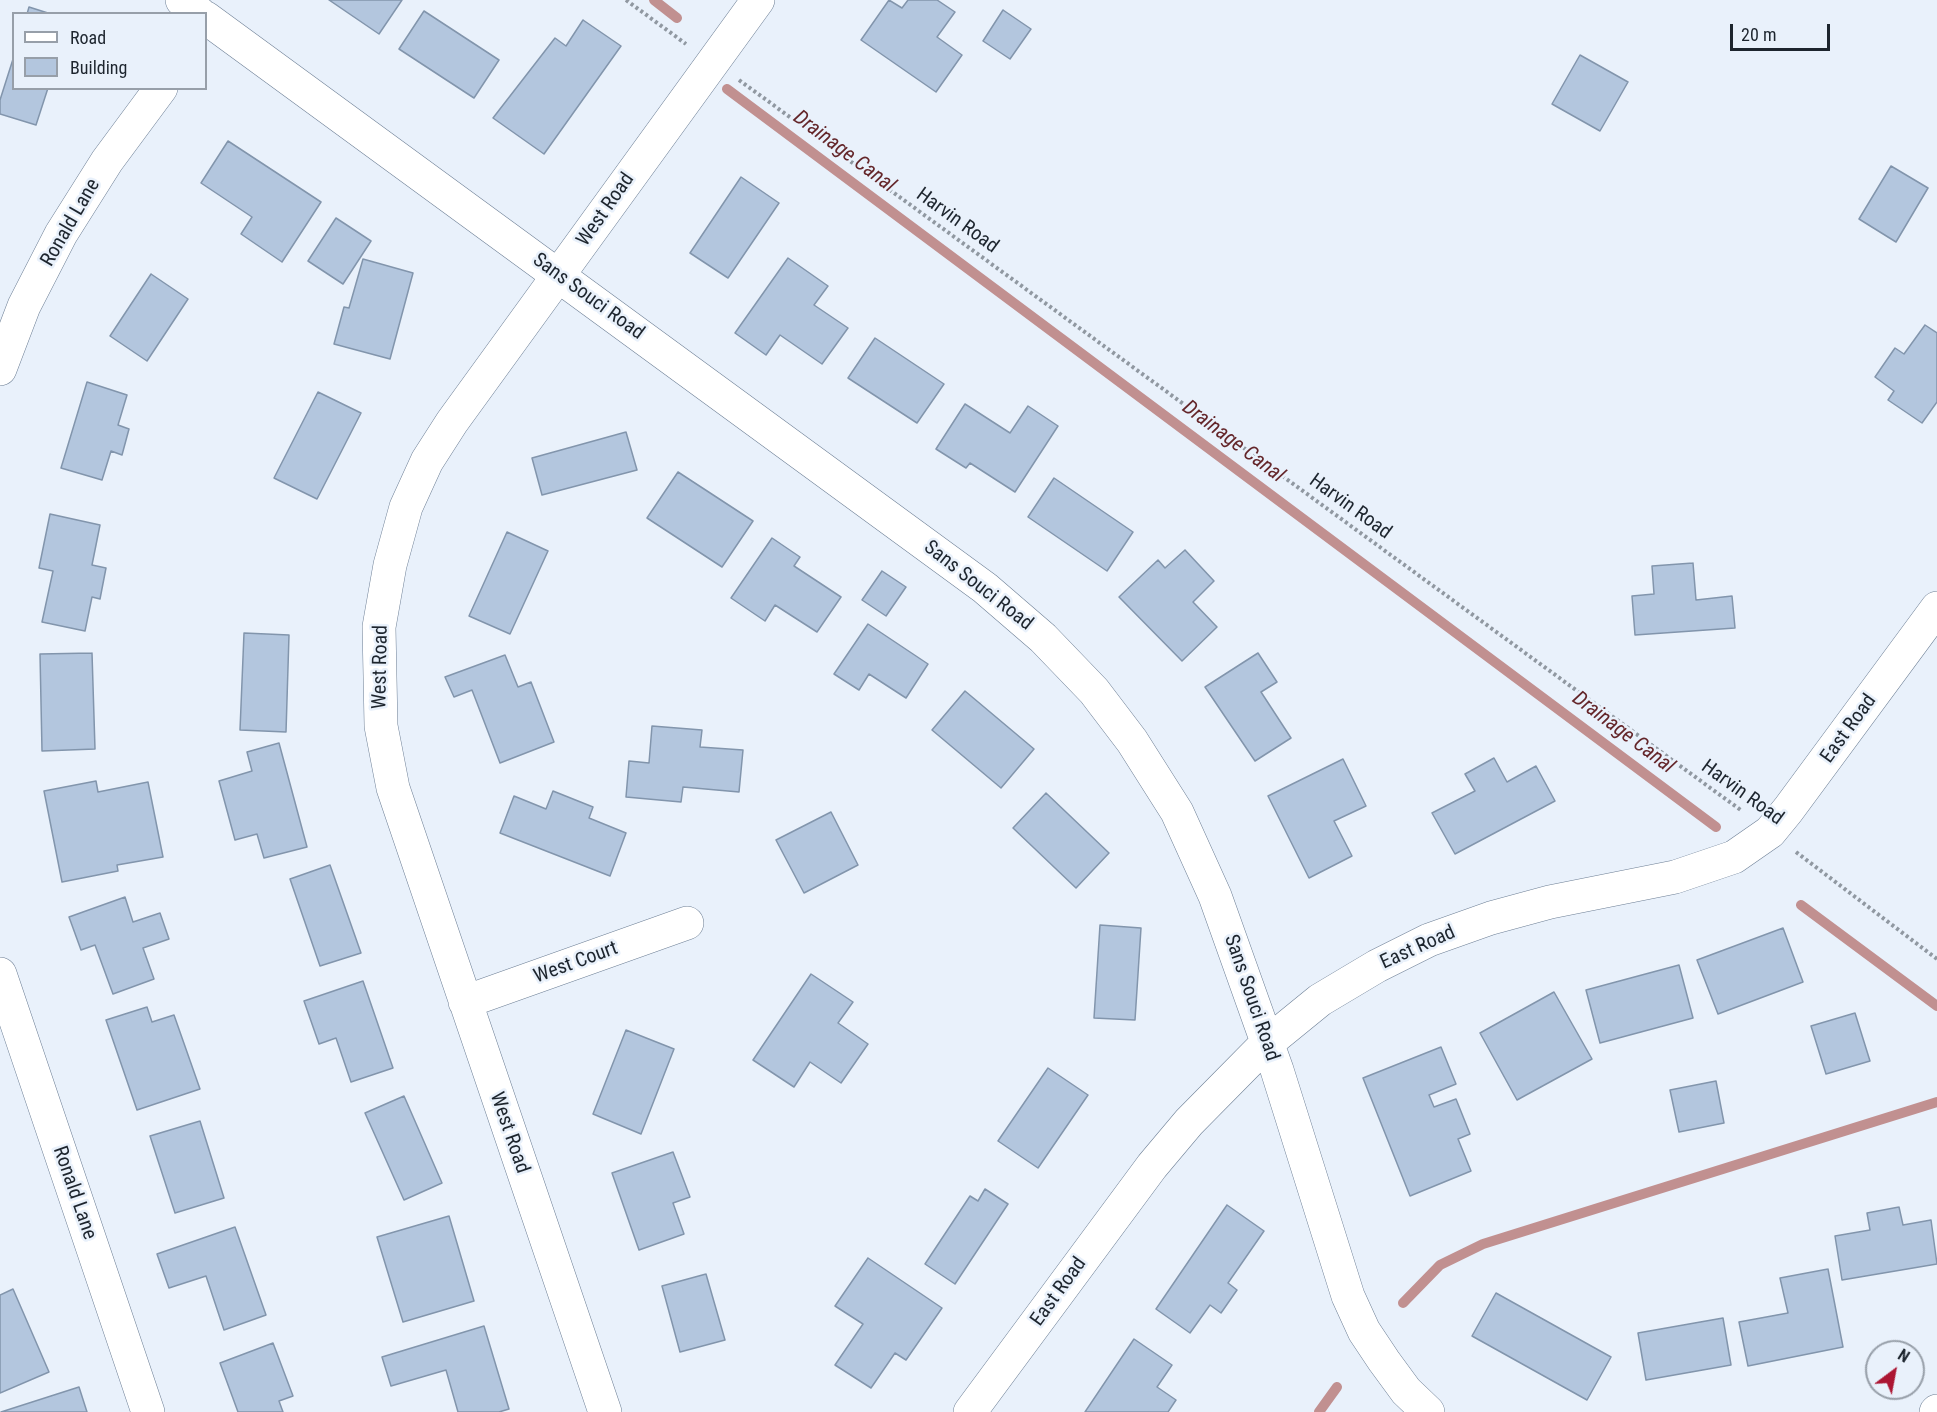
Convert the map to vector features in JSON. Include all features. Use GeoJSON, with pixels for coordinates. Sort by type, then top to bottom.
{"type":"FeatureCollection","features":[{"type":"Feature","properties":{"kind":"street","name":"Sans Souci Road"},"geometry":{"type":"LineString","coordinates":[[182,0],[196,12]]}},
{"type":"Feature","properties":{"kind":"street","name":"West Road"},"geometry":{"type":"LineString","coordinates":[[605,1412],[393,788],[381,726],[379,627],[390,565],[406,507],[427,460],[452,422],[560,277],[758,0]]}},
{"type":"Feature","properties":{"kind":"street","name":"Sans Souci Road"},"geometry":{"type":"LineString","coordinates":[[207,22],[985,588],[1043,638],[1094,691],[1132,741],[1177,812],[1215,896],[1356,1314],[1384,1361],[1406,1391],[1428,1412]]}},
{"type":"Feature","properties":{"kind":"street","name":"Ronald Lane"},"geometry":{"type":"LineString","coordinates":[[0,369],[24,306],[62,234],[107,161],[160,90]]}},
{"type":"Feature","properties":{"kind":"street","name":"East Road"},"geometry":{"type":"LineString","coordinates":[[970,1412],[1152,1166],[1189,1122],[1266,1044],[1320,1000],[1377,966],[1430,940],[1491,918],[1550,902],[1675,877],[1734,857],[1770,832],[1821,769],[1937,608]]}},
{"type":"Feature","properties":{"kind":"street","name":"West Court"},"geometry":{"type":"LineString","coordinates":[[465,1002],[687,923]]}},
{"type":"Feature","properties":{"kind":"street","name":"Ronald Lane"},"geometry":{"type":"LineString","coordinates":[[0,974],[148,1412]]}},
{"type":"Feature","properties":{"kind":"path","name":"Harvin Road"},"geometry":{"type":"LineString","coordinates":[[626,0],[713,61],[1770,832],[1937,959]]}},
{"type":"Feature","properties":{"kind":"building"},"geometry":{"type":"Polygon","coordinates":[[[329,0],[402,0],[379,34],[329,0]]]}},
{"type":"Feature","properties":{"kind":"building"},"geometry":{"type":"Polygon","coordinates":[[[889,0],[902,8],[908,0],[937,0],[955,12],[937,37],[962,55],[936,92],[861,40],[889,0]]]}},
{"type":"Feature","properties":{"kind":"building"},"geometry":{"type":"Polygon","coordinates":[[[29,7],[45,12],[28,12],[29,7]]]}},
{"type":"Feature","properties":{"kind":"building"},"geometry":{"type":"Polygon","coordinates":[[[1003,10],[1031,29],[1010,59],[983,41],[1003,10]]]}},
{"type":"Feature","properties":{"kind":"building"},"geometry":{"type":"Polygon","coordinates":[[[424,11],[499,60],[474,98],[399,49],[424,11]]]}},
{"type":"Feature","properties":{"kind":"building"},"geometry":{"type":"Polygon","coordinates":[[[583,20],[621,46],[544,154],[493,118],[555,38],[566,46],[583,20]]]}},
{"type":"Feature","properties":{"kind":"building"},"geometry":{"type":"Polygon","coordinates":[[[1580,55],[1628,82],[1600,131],[1552,104],[1580,55]]]}},
{"type":"Feature","properties":{"kind":"building"},"geometry":{"type":"Polygon","coordinates":[[[12,62],[12,90],[47,90],[36,125],[0,114],[0,100],[12,62]]]}},
{"type":"Feature","properties":{"kind":"building"},"geometry":{"type":"Polygon","coordinates":[[[228,141],[321,202],[282,262],[241,234],[252,217],[201,183],[228,141]]]}},
{"type":"Feature","properties":{"kind":"building"},"geometry":{"type":"Polygon","coordinates":[[[1891,166],[1928,188],[1896,242],[1859,219],[1891,166]]]}},
{"type":"Feature","properties":{"kind":"building"},"geometry":{"type":"Polygon","coordinates":[[[741,177],[779,203],[728,278],[690,253],[741,177]]]}},
{"type":"Feature","properties":{"kind":"building"},"geometry":{"type":"Polygon","coordinates":[[[336,218],[371,241],[343,284],[308,261],[336,218]]]}},
{"type":"Feature","properties":{"kind":"building"},"geometry":{"type":"Polygon","coordinates":[[[788,258],[828,286],[814,305],[848,328],[822,364],[780,335],[766,355],[735,333],[788,258]]]}},
{"type":"Feature","properties":{"kind":"building"},"geometry":{"type":"Polygon","coordinates":[[[363,259],[413,273],[390,359],[334,344],[344,307],[349,308],[363,259]]]}},
{"type":"Feature","properties":{"kind":"building"},"geometry":{"type":"Polygon","coordinates":[[[151,274],[188,299],[147,361],[110,336],[151,274]]]}},
{"type":"Feature","properties":{"kind":"building"},"geometry":{"type":"Polygon","coordinates":[[[1925,325],[1937,333],[1937,402],[1922,423],[1888,400],[1894,391],[1875,377],[1895,348],[1904,354],[1925,325]]]}},
{"type":"Feature","properties":{"kind":"building"},"geometry":{"type":"Polygon","coordinates":[[[875,338],[944,384],[917,423],[848,378],[875,338]]]}},
{"type":"Feature","properties":{"kind":"building"},"geometry":{"type":"Polygon","coordinates":[[[87,382],[127,395],[118,425],[129,429],[122,455],[111,451],[102,480],[61,468],[87,382]]]}},
{"type":"Feature","properties":{"kind":"building"},"geometry":{"type":"Polygon","coordinates":[[[318,392],[361,413],[317,499],[274,478],[318,392]]]}},
{"type":"Feature","properties":{"kind":"building"},"geometry":{"type":"Polygon","coordinates":[[[965,404],[1010,433],[1028,406],[1058,426],[1015,492],[970,463],[966,468],[936,449],[965,404]]]}},
{"type":"Feature","properties":{"kind":"building"},"geometry":{"type":"Polygon","coordinates":[[[626,432],[637,470],[542,495],[532,458],[626,432]]]}},
{"type":"Feature","properties":{"kind":"building"},"geometry":{"type":"Polygon","coordinates":[[[678,472],[753,521],[722,567],[647,518],[678,472]]]}},
{"type":"Feature","properties":{"kind":"building"},"geometry":{"type":"Polygon","coordinates":[[[1054,478],[1133,532],[1107,571],[1028,517],[1054,478]]]}},
{"type":"Feature","properties":{"kind":"building"},"geometry":{"type":"Polygon","coordinates":[[[50,514],[100,525],[92,565],[106,568],[100,599],[92,597],[85,631],[42,622],[53,571],[39,568],[50,514]]]}},
{"type":"Feature","properties":{"kind":"building"},"geometry":{"type":"Polygon","coordinates":[[[507,532],[548,551],[510,634],[469,616],[507,532]]]}},
{"type":"Feature","properties":{"kind":"building"},"geometry":{"type":"Polygon","coordinates":[[[772,538],[800,557],[794,566],[841,597],[817,632],[775,605],[765,621],[731,598],[772,538]]]}},
{"type":"Feature","properties":{"kind":"building"},"geometry":{"type":"Polygon","coordinates":[[[1185,550],[1214,581],[1193,602],[1217,627],[1182,661],[1119,597],[1158,560],[1165,568],[1185,550]]]}},
{"type":"Feature","properties":{"kind":"building"},"geometry":{"type":"Polygon","coordinates":[[[1693,563],[1696,600],[1732,596],[1735,628],[1635,635],[1632,596],[1654,594],[1652,566],[1693,563]]]}},
{"type":"Feature","properties":{"kind":"building"},"geometry":{"type":"Polygon","coordinates":[[[882,571],[906,587],[886,616],[862,600],[882,571]]]}},
{"type":"Feature","properties":{"kind":"building"},"geometry":{"type":"Polygon","coordinates":[[[868,624],[928,664],[906,698],[869,674],[859,690],[834,674],[868,624]]]}},
{"type":"Feature","properties":{"kind":"building"},"geometry":{"type":"Polygon","coordinates":[[[244,633],[289,635],[286,732],[240,730],[244,633]]]}},
{"type":"Feature","properties":{"kind":"building"},"geometry":{"type":"Polygon","coordinates":[[[92,653],[95,749],[42,751],[40,654],[92,653]]]}},
{"type":"Feature","properties":{"kind":"building"},"geometry":{"type":"Polygon","coordinates":[[[1258,653],[1277,682],[1261,692],[1291,738],[1255,761],[1205,687],[1258,653]]]}},
{"type":"Feature","properties":{"kind":"building"},"geometry":{"type":"Polygon","coordinates":[[[505,655],[518,687],[531,682],[554,742],[500,763],[472,690],[454,697],[445,677],[505,655]]]}},
{"type":"Feature","properties":{"kind":"building"},"geometry":{"type":"Polygon","coordinates":[[[965,691],[1034,749],[1001,788],[932,730],[965,691]]]}},
{"type":"Feature","properties":{"kind":"building"},"geometry":{"type":"Polygon","coordinates":[[[652,726],[702,730],[700,747],[743,750],[739,792],[683,787],[681,802],[626,797],[629,761],[649,763],[652,726]]]}},
{"type":"Feature","properties":{"kind":"building"},"geometry":{"type":"Polygon","coordinates":[[[279,743],[307,847],[264,858],[257,834],[235,840],[219,781],[252,771],[247,752],[279,743]]]}},
{"type":"Feature","properties":{"kind":"building"},"geometry":{"type":"Polygon","coordinates":[[[1494,758],[1507,782],[1536,766],[1555,801],[1455,854],[1432,813],[1475,791],[1465,774],[1494,758]]]}},
{"type":"Feature","properties":{"kind":"building"},"geometry":{"type":"Polygon","coordinates":[[[1343,759],[1366,806],[1334,821],[1352,856],[1309,878],[1268,796],[1343,759]]]}},
{"type":"Feature","properties":{"kind":"building"},"geometry":{"type":"Polygon","coordinates":[[[96,781],[98,792],[148,782],[163,857],[117,865],[118,871],[62,882],[44,791],[96,781]]]}},
{"type":"Feature","properties":{"kind":"building"},"geometry":{"type":"Polygon","coordinates":[[[553,791],[593,807],[589,818],[626,833],[610,876],[500,833],[514,796],[546,809],[553,791]]]}},
{"type":"Feature","properties":{"kind":"building"},"geometry":{"type":"Polygon","coordinates":[[[1046,793],[1109,853],[1076,888],[1013,828],[1046,793]]]}},
{"type":"Feature","properties":{"kind":"building"},"geometry":{"type":"Polygon","coordinates":[[[831,812],[858,865],[804,893],[776,840],[831,812]]]}},
{"type":"Feature","properties":{"kind":"building"},"geometry":{"type":"Polygon","coordinates":[[[330,865],[361,953],[320,966],[290,879],[330,865]]]}},
{"type":"Feature","properties":{"kind":"building"},"geometry":{"type":"Polygon","coordinates":[[[125,897],[133,922],[160,913],[169,939],[143,948],[154,979],[113,994],[95,945],[81,950],[69,917],[125,897]]]}},
{"type":"Feature","properties":{"kind":"building"},"geometry":{"type":"Polygon","coordinates":[[[1100,925],[1141,928],[1135,1020],[1094,1018],[1100,925]]]}},
{"type":"Feature","properties":{"kind":"building"},"geometry":{"type":"Polygon","coordinates":[[[1783,928],[1803,982],[1718,1014],[1697,960],[1783,928]]]}},
{"type":"Feature","properties":{"kind":"building"},"geometry":{"type":"Polygon","coordinates":[[[1679,965],[1693,1018],[1600,1043],[1586,990],[1679,965]]]}},
{"type":"Feature","properties":{"kind":"building"},"geometry":{"type":"Polygon","coordinates":[[[811,974],[853,1002],[838,1023],[868,1044],[841,1083],[810,1062],[794,1087],[753,1060],[811,974]]]}},
{"type":"Feature","properties":{"kind":"building"},"geometry":{"type":"Polygon","coordinates":[[[363,981],[393,1068],[351,1082],[336,1038],[319,1044],[304,1001],[363,981]]]}},
{"type":"Feature","properties":{"kind":"building"},"geometry":{"type":"Polygon","coordinates":[[[1554,992],[1592,1059],[1517,1100],[1480,1033],[1554,992]]]}},
{"type":"Feature","properties":{"kind":"building"},"geometry":{"type":"Polygon","coordinates":[[[147,1007],[152,1022],[174,1015],[200,1089],[137,1110],[106,1020],[147,1007]]]}},
{"type":"Feature","properties":{"kind":"building"},"geometry":{"type":"Polygon","coordinates":[[[1855,1013],[1870,1061],[1826,1074],[1811,1026],[1855,1013]]]}},
{"type":"Feature","properties":{"kind":"building"},"geometry":{"type":"Polygon","coordinates":[[[626,1030],[674,1049],[641,1134],[593,1114],[626,1030]]]}},
{"type":"Feature","properties":{"kind":"building"},"geometry":{"type":"Polygon","coordinates":[[[1441,1047],[1456,1084],[1429,1095],[1434,1107],[1456,1099],[1470,1134],[1458,1139],[1471,1171],[1410,1196],[1363,1078],[1441,1047]]]}},
{"type":"Feature","properties":{"kind":"building"},"geometry":{"type":"Polygon","coordinates":[[[1048,1068],[1088,1095],[1038,1168],[998,1141],[1048,1068]]]}},
{"type":"Feature","properties":{"kind":"building"},"geometry":{"type":"Polygon","coordinates":[[[1716,1081],[1724,1123],[1679,1132],[1670,1090],[1716,1081]]]}},
{"type":"Feature","properties":{"kind":"building"},"geometry":{"type":"Polygon","coordinates":[[[404,1096],[442,1183],[404,1200],[365,1113],[404,1096]]]}},
{"type":"Feature","properties":{"kind":"building"},"geometry":{"type":"Polygon","coordinates":[[[200,1121],[224,1198],[175,1213],[150,1136],[200,1121]]]}},
{"type":"Feature","properties":{"kind":"building"},"geometry":{"type":"Polygon","coordinates":[[[673,1152],[690,1197],[673,1203],[684,1234],[639,1250],[612,1173],[673,1152]]]}},
{"type":"Feature","properties":{"kind":"building"},"geometry":{"type":"Polygon","coordinates":[[[985,1189],[1008,1204],[955,1284],[925,1264],[970,1196],[978,1201],[985,1189]]]}},
{"type":"Feature","properties":{"kind":"building"},"geometry":{"type":"Polygon","coordinates":[[[1227,1205],[1264,1231],[1228,1283],[1237,1290],[1221,1313],[1210,1305],[1190,1333],[1156,1309],[1227,1205]]]}},
{"type":"Feature","properties":{"kind":"building"},"geometry":{"type":"Polygon","coordinates":[[[1899,1207],[1903,1225],[1931,1220],[1937,1264],[1842,1280],[1835,1236],[1870,1230],[1867,1213],[1899,1207]]]}},
{"type":"Feature","properties":{"kind":"building"},"geometry":{"type":"Polygon","coordinates":[[[449,1216],[474,1301],[403,1322],[377,1237],[449,1216]]]}},
{"type":"Feature","properties":{"kind":"building"},"geometry":{"type":"Polygon","coordinates":[[[235,1227],[266,1315],[224,1330],[206,1276],[169,1288],[157,1254],[235,1227]]]}},
{"type":"Feature","properties":{"kind":"building"},"geometry":{"type":"Polygon","coordinates":[[[868,1258],[942,1308],[906,1360],[895,1353],[871,1388],[835,1365],[863,1324],[835,1306],[868,1258]]]}},
{"type":"Feature","properties":{"kind":"building"},"geometry":{"type":"Polygon","coordinates":[[[1828,1269],[1843,1347],[1748,1366],[1739,1322],[1788,1313],[1780,1278],[1828,1269]]]}},
{"type":"Feature","properties":{"kind":"building"},"geometry":{"type":"Polygon","coordinates":[[[706,1274],[725,1340],[680,1352],[662,1286],[706,1274]]]}},
{"type":"Feature","properties":{"kind":"building"},"geometry":{"type":"Polygon","coordinates":[[[13,1289],[49,1372],[0,1393],[0,1295],[13,1289]]]}},
{"type":"Feature","properties":{"kind":"building"},"geometry":{"type":"Polygon","coordinates":[[[1496,1293],[1611,1357],[1587,1400],[1472,1336],[1496,1293]]]}},
{"type":"Feature","properties":{"kind":"building"},"geometry":{"type":"Polygon","coordinates":[[[1723,1318],[1731,1365],[1646,1380],[1638,1333],[1723,1318]]]}},
{"type":"Feature","properties":{"kind":"building"},"geometry":{"type":"Polygon","coordinates":[[[484,1326],[509,1409],[499,1412],[458,1412],[446,1370],[391,1386],[382,1357],[484,1326]]]}},
{"type":"Feature","properties":{"kind":"building"},"geometry":{"type":"Polygon","coordinates":[[[1134,1339],[1172,1365],[1157,1387],[1176,1400],[1168,1412],[1085,1412],[1134,1339]]]}},
{"type":"Feature","properties":{"kind":"building"},"geometry":{"type":"Polygon","coordinates":[[[273,1343],[293,1396],[279,1401],[283,1412],[238,1412],[220,1363],[273,1343]]]}},
{"type":"Feature","properties":{"kind":"building"},"geometry":{"type":"Polygon","coordinates":[[[79,1387],[87,1412],[1,1412],[79,1387]]]}},
{"type":"Feature","properties":{"kind":"waterway","name":"Drainage Canal"},"geometry":{"type":"LineString","coordinates":[[654,0],[677,18]]}},
{"type":"Feature","properties":{"kind":"waterway","name":"Drainage Canal"},"geometry":{"type":"LineString","coordinates":[[727,89],[1716,827]]}},
{"type":"Feature","properties":{"kind":"waterway","name":"Drainage Canal"},"geometry":{"type":"LineString","coordinates":[[1801,905],[1937,1006]]}},
{"type":"Feature","properties":{"kind":"waterway"},"geometry":{"type":"LineString","coordinates":[[1403,1303],[1440,1265],[1483,1244],[1937,1102]]}},
{"type":"Feature","properties":{"kind":"waterway"},"geometry":{"type":"LineString","coordinates":[[1319,1412],[1337,1387]]}}]}
